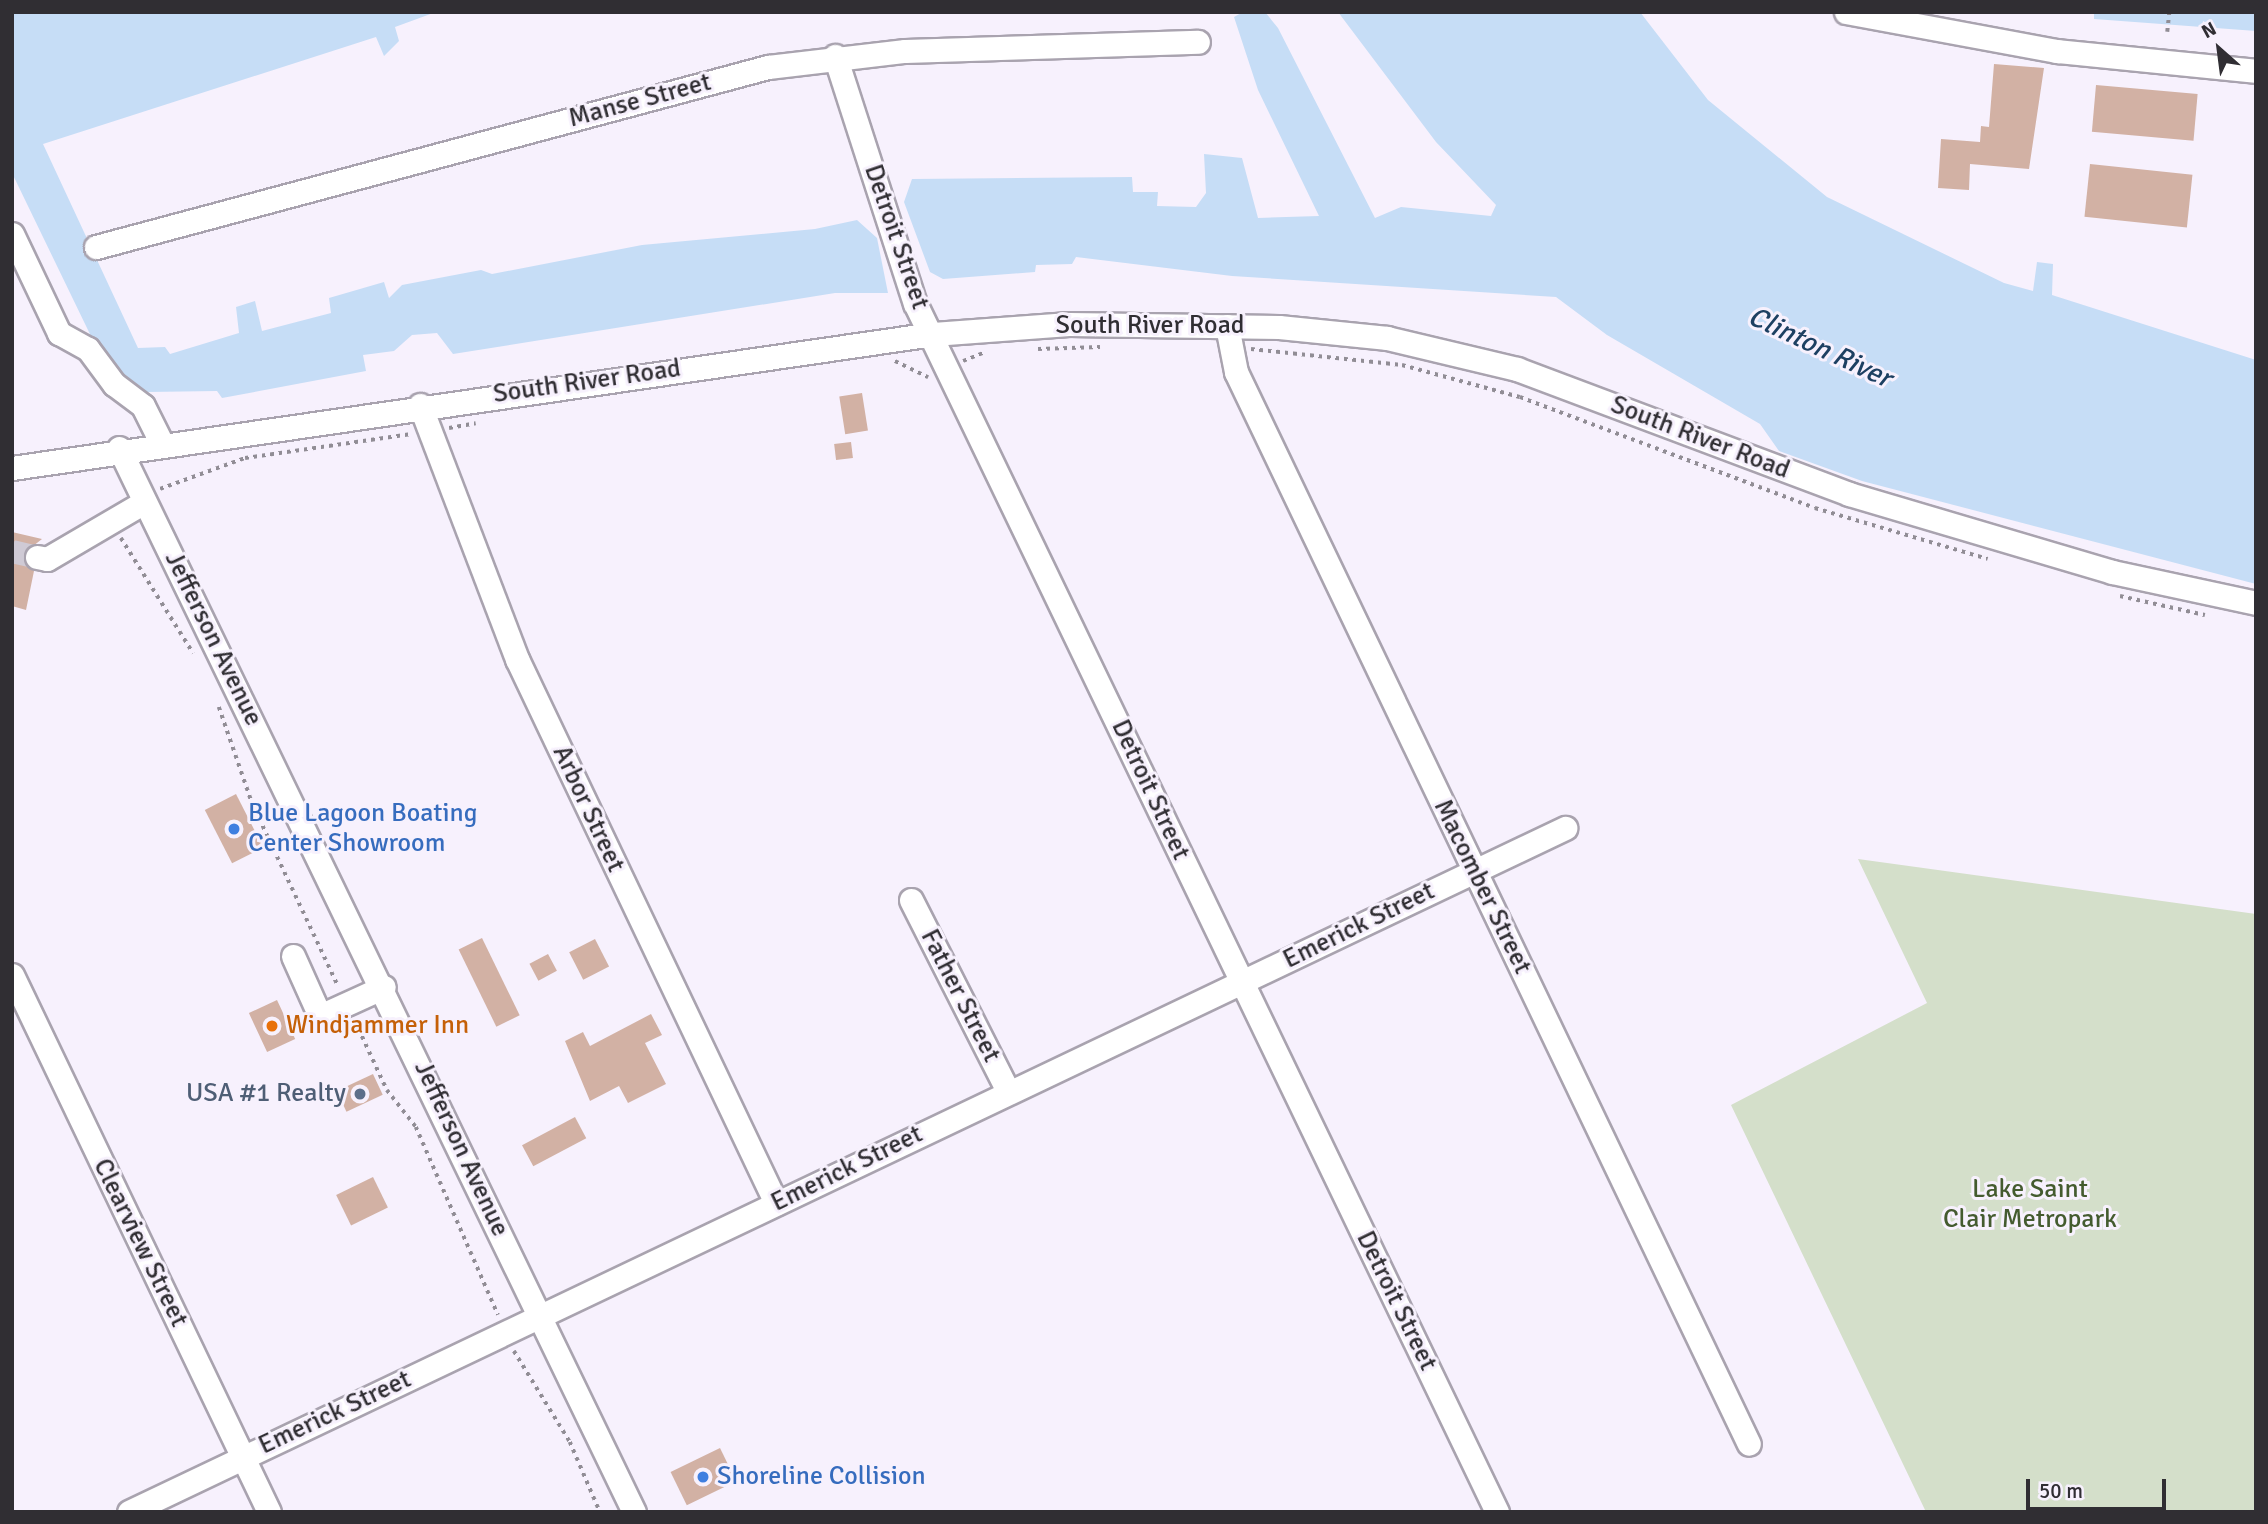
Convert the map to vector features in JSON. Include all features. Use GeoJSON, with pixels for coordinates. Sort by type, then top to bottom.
{"type":"FeatureCollection","features":[{"type":"Feature","properties":{"kind":"street"},"geometry":{"type":"LineString","coordinates":[[1846,12],[2057,51],[2256,71]]}},
{"type":"Feature","properties":{"kind":"street","name":"Manse Street"},"geometry":{"type":"LineString","coordinates":[[96,247],[768,67],[835,56],[1198,42]]}},
{"type":"Feature","properties":{"kind":"street","name":"Detroit Street"},"geometry":{"type":"LineString","coordinates":[[835,56],[915,303],[951,368],[1242,984],[1497,1512]]}},
{"type":"Feature","properties":{"kind":"street"},"geometry":{"type":"LineString","coordinates":[[12,234],[59,333],[88,348],[114,384],[144,406],[161,442]]}},
{"type":"Feature","properties":{"kind":"street","name":"South River Road"},"geometry":{"type":"LineString","coordinates":[[12,468],[119,448],[420,405],[664,381],[933,334],[1069,324],[1229,337],[1387,338],[1517,369],[1849,494],[2112,572],[2256,603]]}},
{"type":"Feature","properties":{"kind":"street","name":"Macomber Street"},"geometry":{"type":"LineString","coordinates":[[1229,337],[1236,372],[1749,1444]]}},
{"type":"Feature","properties":{"kind":"street","name":"Arbor Street"},"geometry":{"type":"LineString","coordinates":[[420,405],[517,659],[776,1203]]}},
{"type":"Feature","properties":{"kind":"street","name":"Jefferson Avenue"},"geometry":{"type":"LineString","coordinates":[[119,448],[384,987],[634,1512]]}},
{"type":"Feature","properties":{"kind":"street"},"geometry":{"type":"LineString","coordinates":[[37,557],[47,559],[142,497]]}},
{"type":"Feature","properties":{"kind":"street","name":"Emerick Street"},"geometry":{"type":"LineString","coordinates":[[129,1512],[1565,828]]}},
{"type":"Feature","properties":{"kind":"street","name":"Father Street"},"geometry":{"type":"LineString","coordinates":[[911,900],[1009,1091]]}},
{"type":"Feature","properties":{"kind":"street"},"geometry":{"type":"LineString","coordinates":[[293,956],[320,1016],[384,987]]}},
{"type":"Feature","properties":{"kind":"street","name":"Clearview Street"},"geometry":{"type":"LineString","coordinates":[[12,975],[269,1512]]}},
{"type":"Feature","properties":{"kind":"path"},"geometry":{"type":"LineString","coordinates":[[2168,32],[2169,12]]}},
{"type":"Feature","properties":{"kind":"path"},"geometry":{"type":"LineString","coordinates":[[1229,337],[1402,365],[1520,397],[1815,508],[2003,563]]}},
{"type":"Feature","properties":{"kind":"path"},"geometry":{"type":"LineString","coordinates":[[1033,349],[1116,346]]}},
{"type":"Feature","properties":{"kind":"path"},"geometry":{"type":"LineString","coordinates":[[881,359],[921,377],[951,368],[992,350]]}},
{"type":"Feature","properties":{"kind":"path"},"geometry":{"type":"LineString","coordinates":[[142,497],[179,486],[245,458],[481,422]]}},
{"type":"Feature","properties":{"kind":"path"},"geometry":{"type":"LineString","coordinates":[[116,531],[196,658]]}},
{"type":"Feature","properties":{"kind":"path"},"geometry":{"type":"LineString","coordinates":[[2108,593],[2216,617]]}},
{"type":"Feature","properties":{"kind":"path"},"geometry":{"type":"LineString","coordinates":[[213,693],[252,803],[387,1090],[416,1127],[501,1323]]}},
{"type":"Feature","properties":{"kind":"path"},"geometry":{"type":"LineString","coordinates":[[509,1341],[570,1442],[600,1512]]}},
{"type":"Feature","properties":{"kind":"green space","name":"Lake Saint Clair Metropark"},"geometry":{"type":"Polygon","coordinates":[[[1858,859],[2256,914],[2256,1512],[1926,1512],[1731,1105],[1927,1003],[1858,859]]]}},
{"type":"Feature","properties":{"kind":"water"},"geometry":{"type":"Polygon","coordinates":[[[12,12],[436,12],[395,27],[399,41],[384,56],[376,37],[43,144],[138,348],[165,347],[170,354],[239,333],[236,307],[255,301],[262,331],[331,313],[329,298],[384,282],[389,298],[402,285],[481,270],[492,274],[642,245],[815,229],[857,220],[877,238],[888,293],[835,293],[453,354],[437,333],[412,335],[394,351],[363,355],[366,371],[222,398],[217,391],[147,392],[119,378],[102,359],[12,173],[12,12]]]}},
{"type":"Feature","properties":{"kind":"water","name":"Clinton River"},"geometry":{"type":"Polygon","coordinates":[[[1243,12],[1265,12],[1278,28],[1375,218],[1401,207],[1491,216],[1496,205],[1436,142],[1338,12],[1640,12],[1708,100],[1827,197],[2004,283],[2033,291],[2037,262],[2053,264],[2052,295],[2256,360],[2256,584],[1862,481],[1779,451],[1760,424],[1607,335],[1556,297],[1232,276],[1076,257],[1072,264],[1036,265],[1035,272],[943,279],[930,272],[904,202],[912,179],[1132,177],[1133,192],[1158,192],[1157,206],[1196,207],[1206,193],[1204,154],[1242,158],[1258,218],[1319,216],[1258,90],[1234,17],[1243,12]]]}},
{"type":"Feature","properties":{"kind":"water"},"geometry":{"type":"Polygon","coordinates":[[[2094,12],[2256,12],[2256,31],[2094,19],[2094,12]]]}},
{"type":"Feature","properties":{"kind":"building"},"geometry":{"type":"Polygon","coordinates":[[[1994,64],[2044,68],[2029,169],[1970,164],[1969,190],[1938,188],[1941,139],[1980,142],[1981,126],[1989,127],[1994,64]]]}},
{"type":"Feature","properties":{"kind":"building"},"geometry":{"type":"Polygon","coordinates":[[[2096,85],[2198,94],[2194,141],[2092,132],[2096,85]]]}},
{"type":"Feature","properties":{"kind":"building"},"geometry":{"type":"Polygon","coordinates":[[[2090,164],[2192,175],[2187,227],[2084,217],[2090,164]]]}},
{"type":"Feature","properties":{"kind":"building"},"geometry":{"type":"Polygon","coordinates":[[[862,393],[868,431],[845,434],[839,397],[862,393]]]}},
{"type":"Feature","properties":{"kind":"building"},"geometry":{"type":"Polygon","coordinates":[[[851,442],[853,458],[836,460],[834,444],[851,442]]]}},
{"type":"Feature","properties":{"kind":"building"},"geometry":{"type":"Polygon","coordinates":[[[12,532],[42,539],[23,554],[34,571],[26,610],[12,606],[12,532]]]}},
{"type":"Feature","properties":{"kind":"building","name":"Blue Lagoon Boating Center Showroom"},"geometry":{"type":"Polygon","coordinates":[[[236,794],[263,847],[232,863],[205,810],[236,794]]]}},
{"type":"Feature","properties":{"kind":"building"},"geometry":{"type":"Polygon","coordinates":[[[482,938],[520,1015],[496,1027],[459,949],[482,938]]]}},
{"type":"Feature","properties":{"kind":"building"},"geometry":{"type":"Polygon","coordinates":[[[595,939],[609,967],[583,980],[569,952],[595,939]]]}},
{"type":"Feature","properties":{"kind":"building"},"geometry":{"type":"Polygon","coordinates":[[[548,954],[557,971],[538,981],[529,964],[548,954]]]}},
{"type":"Feature","properties":{"kind":"building","name":"Windjammer Inn"},"geometry":{"type":"Polygon","coordinates":[[[277,1000],[295,1039],[267,1052],[249,1013],[277,1000]]]}},
{"type":"Feature","properties":{"kind":"building"},"geometry":{"type":"Polygon","coordinates":[[[651,1014],[662,1035],[645,1043],[666,1084],[628,1103],[619,1086],[590,1101],[565,1041],[583,1032],[590,1046],[651,1014]]]}},
{"type":"Feature","properties":{"kind":"building","name":"USA #1 Realty"},"geometry":{"type":"Polygon","coordinates":[[[373,1074],[383,1095],[346,1112],[337,1091],[373,1074]]]}},
{"type":"Feature","properties":{"kind":"building"},"geometry":{"type":"Polygon","coordinates":[[[575,1117],[586,1138],[533,1166],[522,1145],[575,1117]]]}},
{"type":"Feature","properties":{"kind":"building"},"geometry":{"type":"Polygon","coordinates":[[[373,1177],[388,1208],[351,1226],[336,1195],[373,1177]]]}},
{"type":"Feature","properties":{"kind":"building","name":"Shoreline Collision"},"geometry":{"type":"Polygon","coordinates":[[[720,1448],[736,1481],[687,1505],[671,1472],[720,1448]]]}},
{"type":"Feature","properties":{"kind":"tunnel"},"geometry":{"type":"LineString","coordinates":[[12,551],[37,557]]}},
{"type":"Feature","properties":{"kind":"place","name":"Blue Lagoon Boating Center Showroom"},"geometry":{"type":"Point","coordinates":[234,829]}},
{"type":"Feature","properties":{"kind":"place","name":"Windjammer Inn"},"geometry":{"type":"Point","coordinates":[272,1026]}},
{"type":"Feature","properties":{"kind":"place","name":"USA #1 Realty"},"geometry":{"type":"Point","coordinates":[360,1094]}},
{"type":"Feature","properties":{"kind":"place","name":"Shoreline Collision"},"geometry":{"type":"Point","coordinates":[703,1477]}}]}
